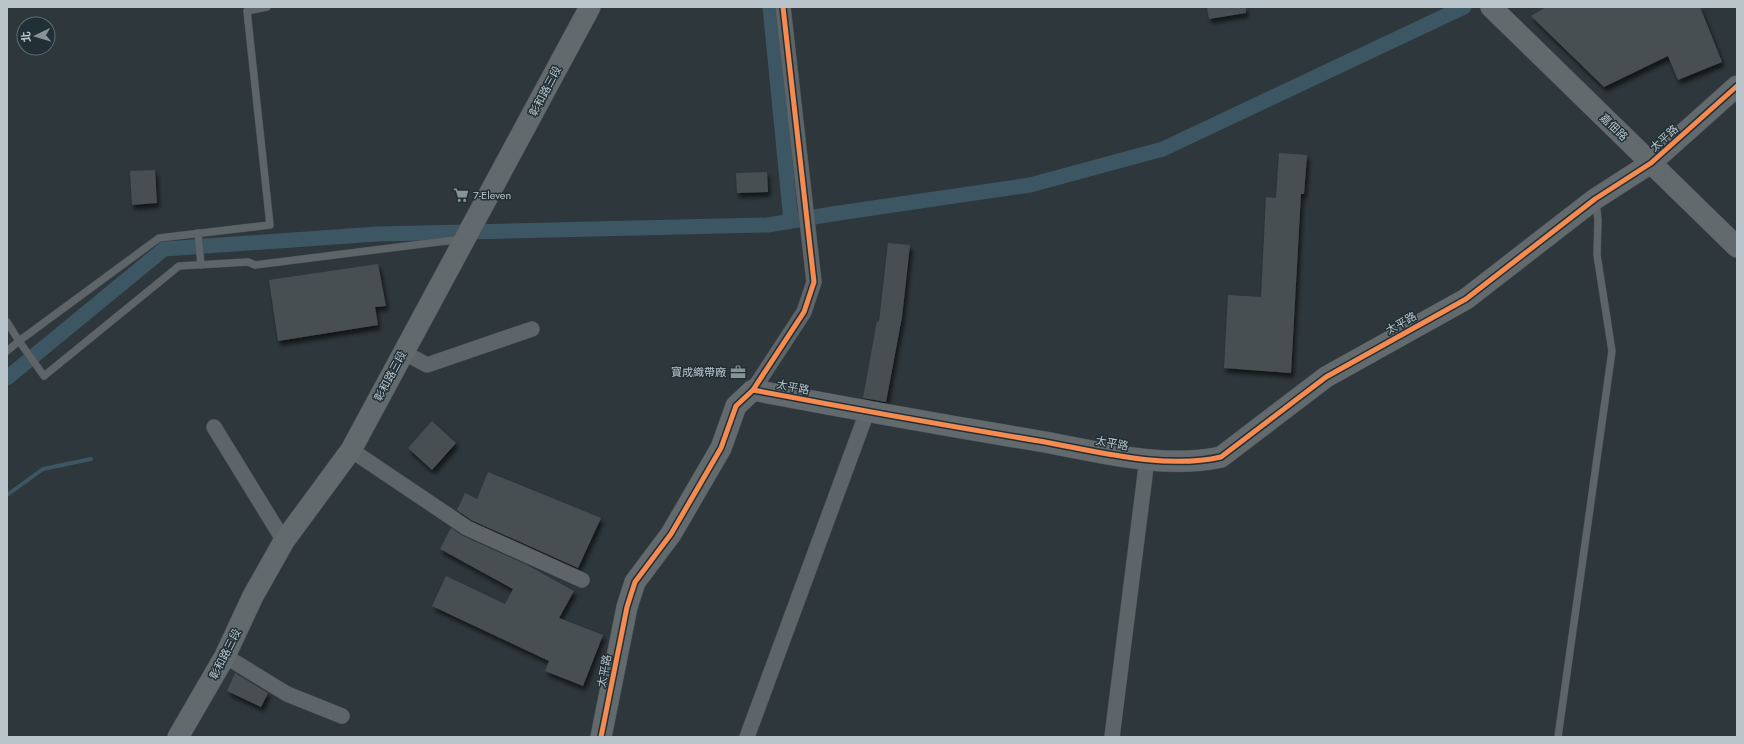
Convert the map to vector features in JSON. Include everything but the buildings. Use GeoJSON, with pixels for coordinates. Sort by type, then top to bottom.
{"type":"FeatureCollection","features":[{"type":"Feature","properties":{"kind":"street","name":"彰和路三段"},"geometry":{"type":"LineString","coordinates":[[178,737],[225,656],[253,596],[284,541],[351,450],[590,7]]}},
{"type":"Feature","properties":{"kind":"street"},"geometry":{"type":"LineString","coordinates":[[753,390],[804,312],[814,282],[783,7]]}},
{"type":"Feature","properties":{"kind":"street","name":"嘉佃路"},"geometry":{"type":"LineString","coordinates":[[1491,7],[1737,246]]}},
{"type":"Feature","properties":{"kind":"street","name":"太平路"},"geometry":{"type":"LineString","coordinates":[[601,737],[627,607],[635,582],[671,534],[721,448],[736,406],[753,390],[867,412],[1147,459],[1205,460],[1221,456],[1326,377],[1466,299],[1595,199],[1651,163],[1737,86]]}},
{"type":"Feature","properties":{"kind":"street"},"geometry":{"type":"LineString","coordinates":[[403,352],[427,366],[532,329]]}},
{"type":"Feature","properties":{"kind":"street"},"geometry":{"type":"LineString","coordinates":[[747,737],[867,412]]}},
{"type":"Feature","properties":{"kind":"street"},"geometry":{"type":"LineString","coordinates":[[214,427],[284,541]]}},
{"type":"Feature","properties":{"kind":"street"},"geometry":{"type":"LineString","coordinates":[[351,450],[468,528],[582,580]]}},
{"type":"Feature","properties":{"kind":"street"},"geometry":{"type":"LineString","coordinates":[[1112,737],[1147,459]]}},
{"type":"Feature","properties":{"kind":"street"},"geometry":{"type":"LineString","coordinates":[[225,656],[287,694],[342,716]]}},
{"type":"Feature","properties":{"kind":"lane"},"geometry":{"type":"LineString","coordinates":[[7,351],[159,238],[270,224],[248,11],[267,7]]}},
{"type":"Feature","properties":{"kind":"lane"},"geometry":{"type":"LineString","coordinates":[[1558,737],[1612,351],[1597,255],[1598,220],[1595,199]]}},
{"type":"Feature","properties":{"kind":"lane"},"geometry":{"type":"LineString","coordinates":[[198,233],[201,265]]}},
{"type":"Feature","properties":{"kind":"lane"},"geometry":{"type":"LineString","coordinates":[[7,322],[44,376],[180,266],[248,262],[255,265],[465,239]]}},
{"type":"Feature","properties":{"kind":"waterway"},"geometry":{"type":"LineString","coordinates":[[770,7],[791,221]]}},
{"type":"Feature","properties":{"kind":"waterway"},"geometry":{"type":"LineString","coordinates":[[7,378],[164,249],[377,234],[768,225],[832,214],[1030,185],[1163,149],[1464,7]]}},
{"type":"Feature","properties":{"kind":"waterway"},"geometry":{"type":"LineString","coordinates":[[7,495],[43,469],[91,459]]}},
{"type":"Feature","properties":{"kind":"cycle path"},"geometry":{"type":"LineString","coordinates":[[601,737],[627,607],[635,582],[671,534],[721,448],[736,406],[753,390],[804,312],[814,282],[783,7]]}},
{"type":"Feature","properties":{"kind":"cycle path"},"geometry":{"type":"LineString","coordinates":[[753,390],[1130,458],[1177,461],[1221,457],[1326,377],[1466,299],[1595,199],[1651,163],[1737,86]]}},
{"type":"Feature","properties":{"kind":"place","name":"7-Eleven"},"geometry":{"type":"Point","coordinates":[461,195]}},
{"type":"Feature","properties":{"kind":"place","name":"寶成織帶廠"},"geometry":{"type":"Point","coordinates":[738,372]}}]}
